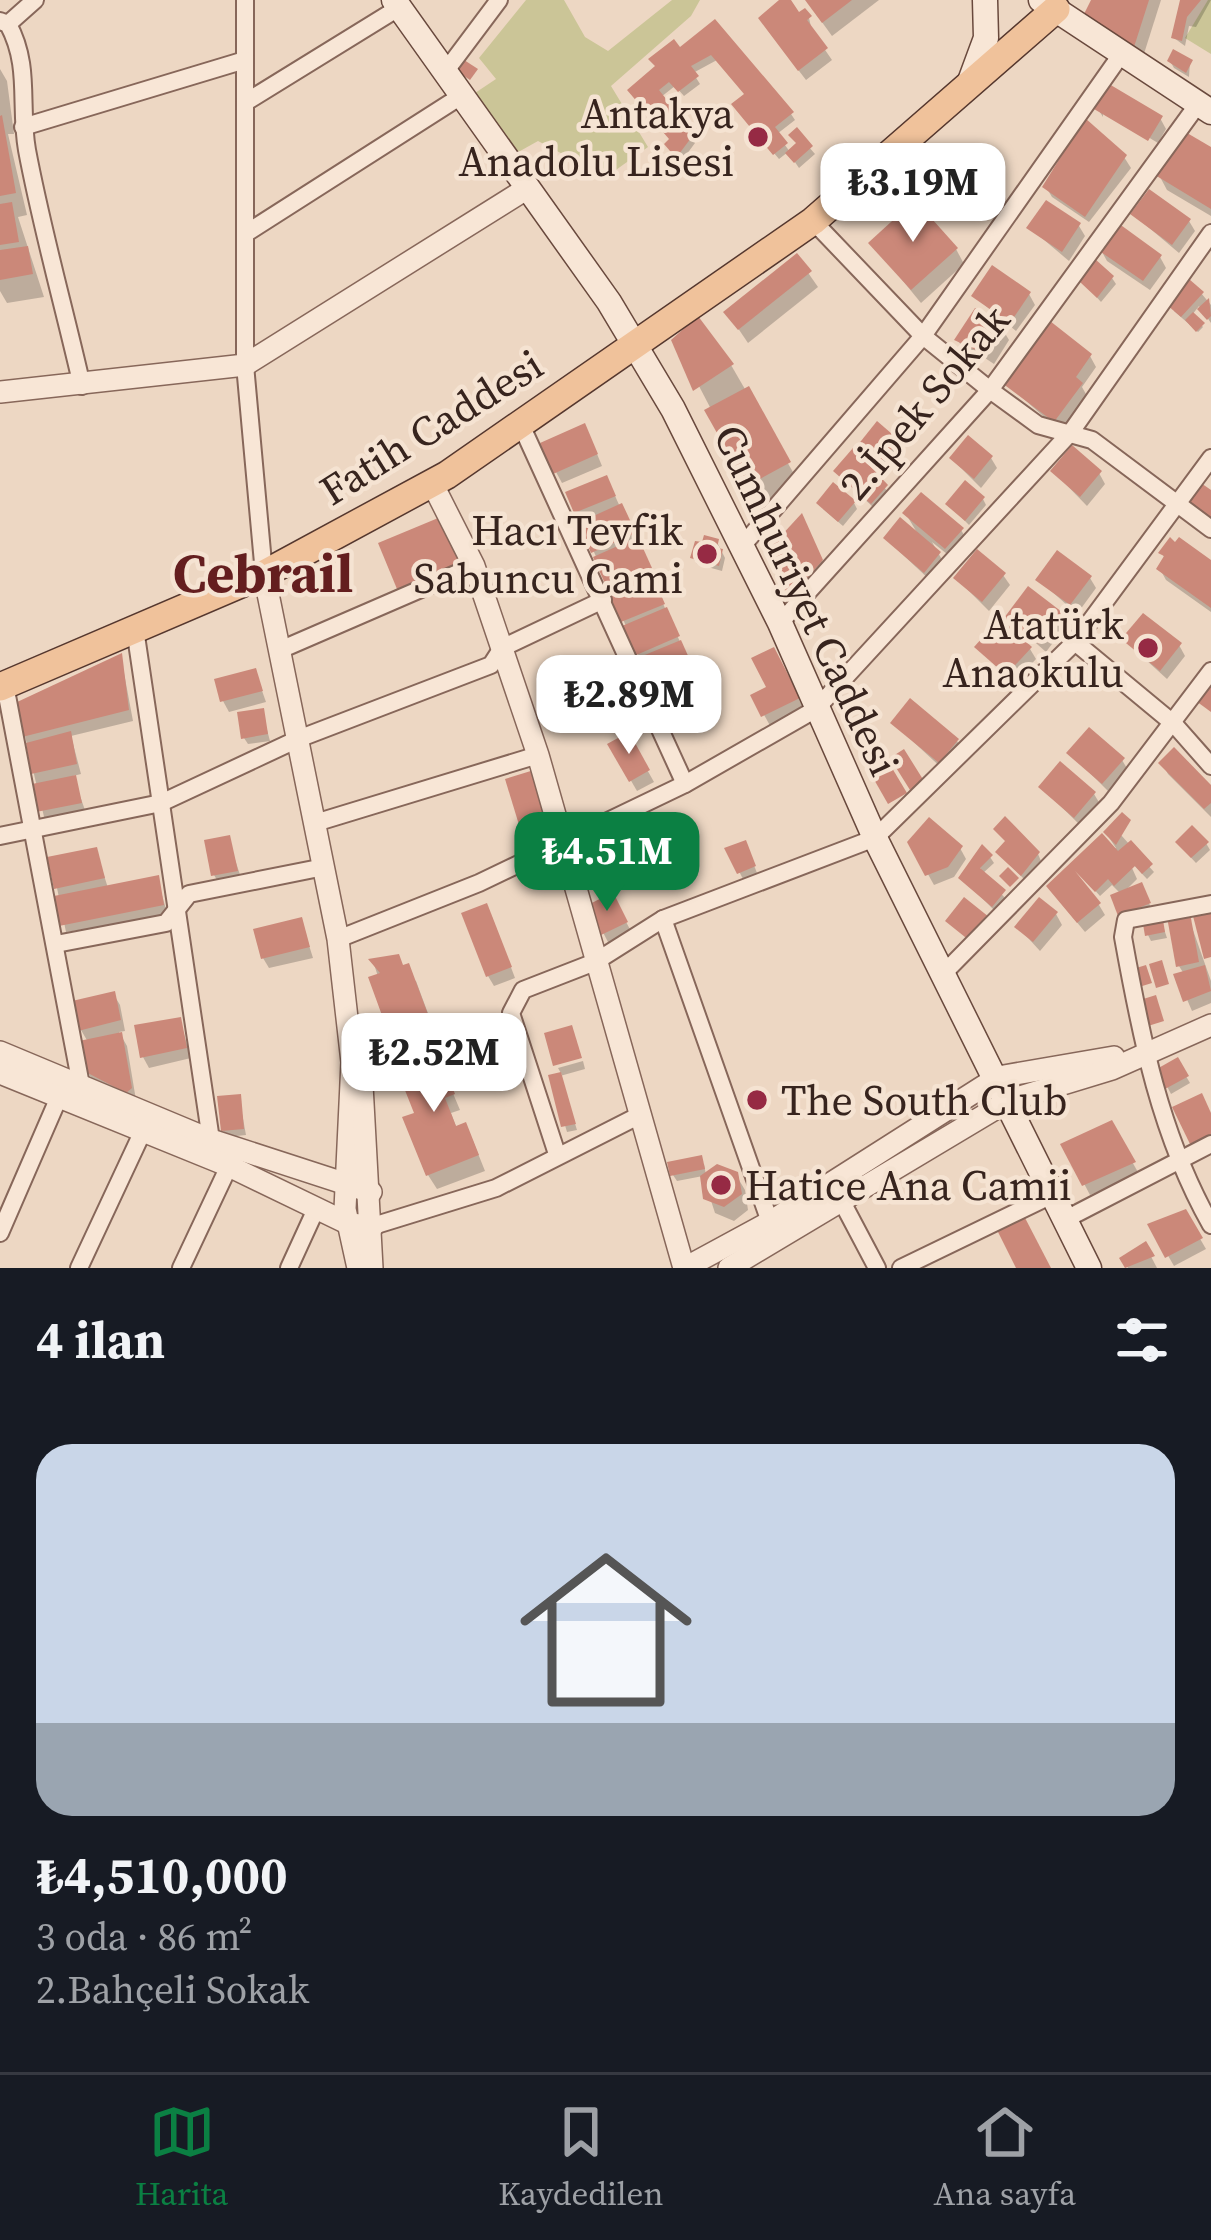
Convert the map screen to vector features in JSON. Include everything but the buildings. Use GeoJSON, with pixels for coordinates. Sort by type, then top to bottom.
{"type":"FeatureCollection","features":[{"type":"Feature","properties":{"kind":"main road"},"geometry":{"type":"LineString","coordinates":[[965,92],[986,38],[985,0]]}},
{"type":"Feature","properties":{"kind":"main road"},"geometry":{"type":"LineString","coordinates":[[1054,3],[1120,56],[1205,108]]}},
{"type":"Feature","properties":{"kind":"main road","name":"Fatih Caddesi"},"geometry":{"type":"LineString","coordinates":[[3,686],[264,574],[432,484],[522,427],[813,221],[965,92],[1054,3]]}},
{"type":"Feature","properties":{"kind":"main road","name":"Cumhuriyet Caddesi"},"geometry":{"type":"LineString","coordinates":[[397,4],[637,345],[743,545],[875,838],[1090,1268]]}},
{"type":"Feature","properties":{"kind":"street"},"geometry":{"type":"LineString","coordinates":[[35,0],[4,22],[26,67],[23,127],[43,238],[82,386]]}},
{"type":"Feature","properties":{"kind":"street"},"geometry":{"type":"LineString","coordinates":[[245,0],[248,232],[244,364],[264,574],[338,939],[352,1062],[346,1184],[372,1268]]}},
{"type":"Feature","properties":{"kind":"street"},"geometry":{"type":"LineString","coordinates":[[445,73],[499,0]]}},
{"type":"Feature","properties":{"kind":"street"},"geometry":{"type":"LineString","coordinates":[[246,102],[397,4]]}},
{"type":"Feature","properties":{"kind":"street"},"geometry":{"type":"LineString","coordinates":[[743,545],[923,336],[1120,56]]}},
{"type":"Feature","properties":{"kind":"street"},"geometry":{"type":"LineString","coordinates":[[23,127],[245,60]]}},
{"type":"Feature","properties":{"kind":"street"},"geometry":{"type":"LineString","coordinates":[[248,232],[461,96]]}},
{"type":"Feature","properties":{"kind":"street","name":"2.İpek Sokak"},"geometry":{"type":"LineString","coordinates":[[781,623],[990,390],[1205,108]]}},
{"type":"Feature","properties":{"kind":"street"},"geometry":{"type":"LineString","coordinates":[[0,392],[244,364],[526,189]]}},
{"type":"Feature","properties":{"kind":"street"},"geometry":{"type":"LineString","coordinates":[[813,221],[923,336],[990,390],[1039,425],[1092,440],[1211,529]]}},
{"type":"Feature","properties":{"kind":"street"},"geometry":{"type":"LineString","coordinates":[[338,939],[479,883],[685,784],[816,709],[1071,432],[1211,233]]}},
{"type":"Feature","properties":{"kind":"street"},"geometry":{"type":"LineString","coordinates":[[522,427],[685,784]]}},
{"type":"Feature","properties":{"kind":"street"},"geometry":{"type":"LineString","coordinates":[[557,1154],[511,1013],[523,990],[596,962],[663,919],[875,838],[1076,642],[1211,458]]}},
{"type":"Feature","properties":{"kind":"street"},"geometry":{"type":"LineString","coordinates":[[432,484],[474,566],[538,755],[685,1268],[1004,1089],[1144,1054],[1211,1025]]}},
{"type":"Feature","properties":{"kind":"street"},"geometry":{"type":"LineString","coordinates":[[280,650],[474,566]]}},
{"type":"Feature","properties":{"kind":"street"},"geometry":{"type":"LineString","coordinates":[[0,836],[161,803],[298,739],[491,665],[502,648],[603,600]]}},
{"type":"Feature","properties":{"kind":"street"},"geometry":{"type":"LineString","coordinates":[[135,629],[211,1140]]}},
{"type":"Feature","properties":{"kind":"street"},"geometry":{"type":"LineString","coordinates":[[1076,642],[1174,724],[1211,766]]}},
{"type":"Feature","properties":{"kind":"street"},"geometry":{"type":"LineString","coordinates":[[944,974],[1065,852],[1174,724],[1211,671]]}},
{"type":"Feature","properties":{"kind":"street"},"geometry":{"type":"LineString","coordinates":[[3,686],[81,1085]]}},
{"type":"Feature","properties":{"kind":"street"},"geometry":{"type":"LineString","coordinates":[[315,823],[538,755]]}},
{"type":"Feature","properties":{"kind":"street"},"geometry":{"type":"LineString","coordinates":[[56,944],[166,923],[189,894],[323,867]]}},
{"type":"Feature","properties":{"kind":"street"},"geometry":{"type":"LineString","coordinates":[[1211,904],[1126,920],[1123,926],[1144,1054],[1178,1160],[1211,1225]]}},
{"type":"Feature","properties":{"kind":"street"},"geometry":{"type":"LineString","coordinates":[[663,919],[770,1222]]}},
{"type":"Feature","properties":{"kind":"street"},"geometry":{"type":"LineString","coordinates":[[0,1052],[211,1140],[371,1192]]}},
{"type":"Feature","properties":{"kind":"street"},"geometry":{"type":"LineString","coordinates":[[352,1062],[364,1103],[371,1192],[361,1225],[358,1268]]}},
{"type":"Feature","properties":{"kind":"street"},"geometry":{"type":"LineString","coordinates":[[0,1073],[361,1225],[448,1207],[640,1115]]}},
{"type":"Feature","properties":{"kind":"street"},"geometry":{"type":"LineString","coordinates":[[729,1268],[1004,1089]]}},
{"type":"Feature","properties":{"kind":"street"},"geometry":{"type":"LineString","coordinates":[[0,1233],[59,1097]]}},
{"type":"Feature","properties":{"kind":"street"},"geometry":{"type":"LineString","coordinates":[[79,1268],[143,1131]]}},
{"type":"Feature","properties":{"kind":"street"},"geometry":{"type":"LineString","coordinates":[[1066,1220],[1211,1144]]}},
{"type":"Feature","properties":{"kind":"street"},"geometry":{"type":"LineString","coordinates":[[181,1268],[229,1166]]}},
{"type":"Feature","properties":{"kind":"street"},"geometry":{"type":"LineString","coordinates":[[901,1268],[1054,1194]]}},
{"type":"Feature","properties":{"kind":"street"},"geometry":{"type":"LineString","coordinates":[[840,1198],[877,1268]]}},
{"type":"Feature","properties":{"kind":"street"},"geometry":{"type":"LineString","coordinates":[[289,1268],[316,1209]]}},
{"type":"Feature","properties":{"kind":"shaded area"},"geometry":{"type":"Polygon","coordinates":[[[526,0],[564,0],[585,37],[608,51],[672,0],[700,0],[691,16],[611,86],[648,147],[606,177],[538,141],[513,155],[472,95],[496,79],[479,58],[526,0]]]}},
{"type":"Feature","properties":{"kind":"shaded area"},"geometry":{"type":"Polygon","coordinates":[[[1211,0],[1211,54],[1185,38],[1211,0]]]}},
{"type":"Feature","properties":{"kind":"place","name":"Antakya Anadolu Lisesi"},"geometry":{"type":"Point","coordinates":[758,137]}},
{"type":"Feature","properties":{"kind":"place","name":"Hacı Tevfik Sabuncu Cami"},"geometry":{"type":"Point","coordinates":[707,554]}},
{"type":"Feature","properties":{"kind":"place","name":"Atatürk Anaokulu"},"geometry":{"type":"Point","coordinates":[1148,648]}},
{"type":"Feature","properties":{"kind":"place","name":"The South Club"},"geometry":{"type":"Point","coordinates":[757,1100]}},
{"type":"Feature","properties":{"kind":"place","name":"Hatice Ana Camii"},"geometry":{"type":"Point","coordinates":[721,1185]}},
{"type":"Feature","properties":{"kind":"district","name":"Cebrail"},"geometry":{"type":"Point","coordinates":[263,573]}}]}
